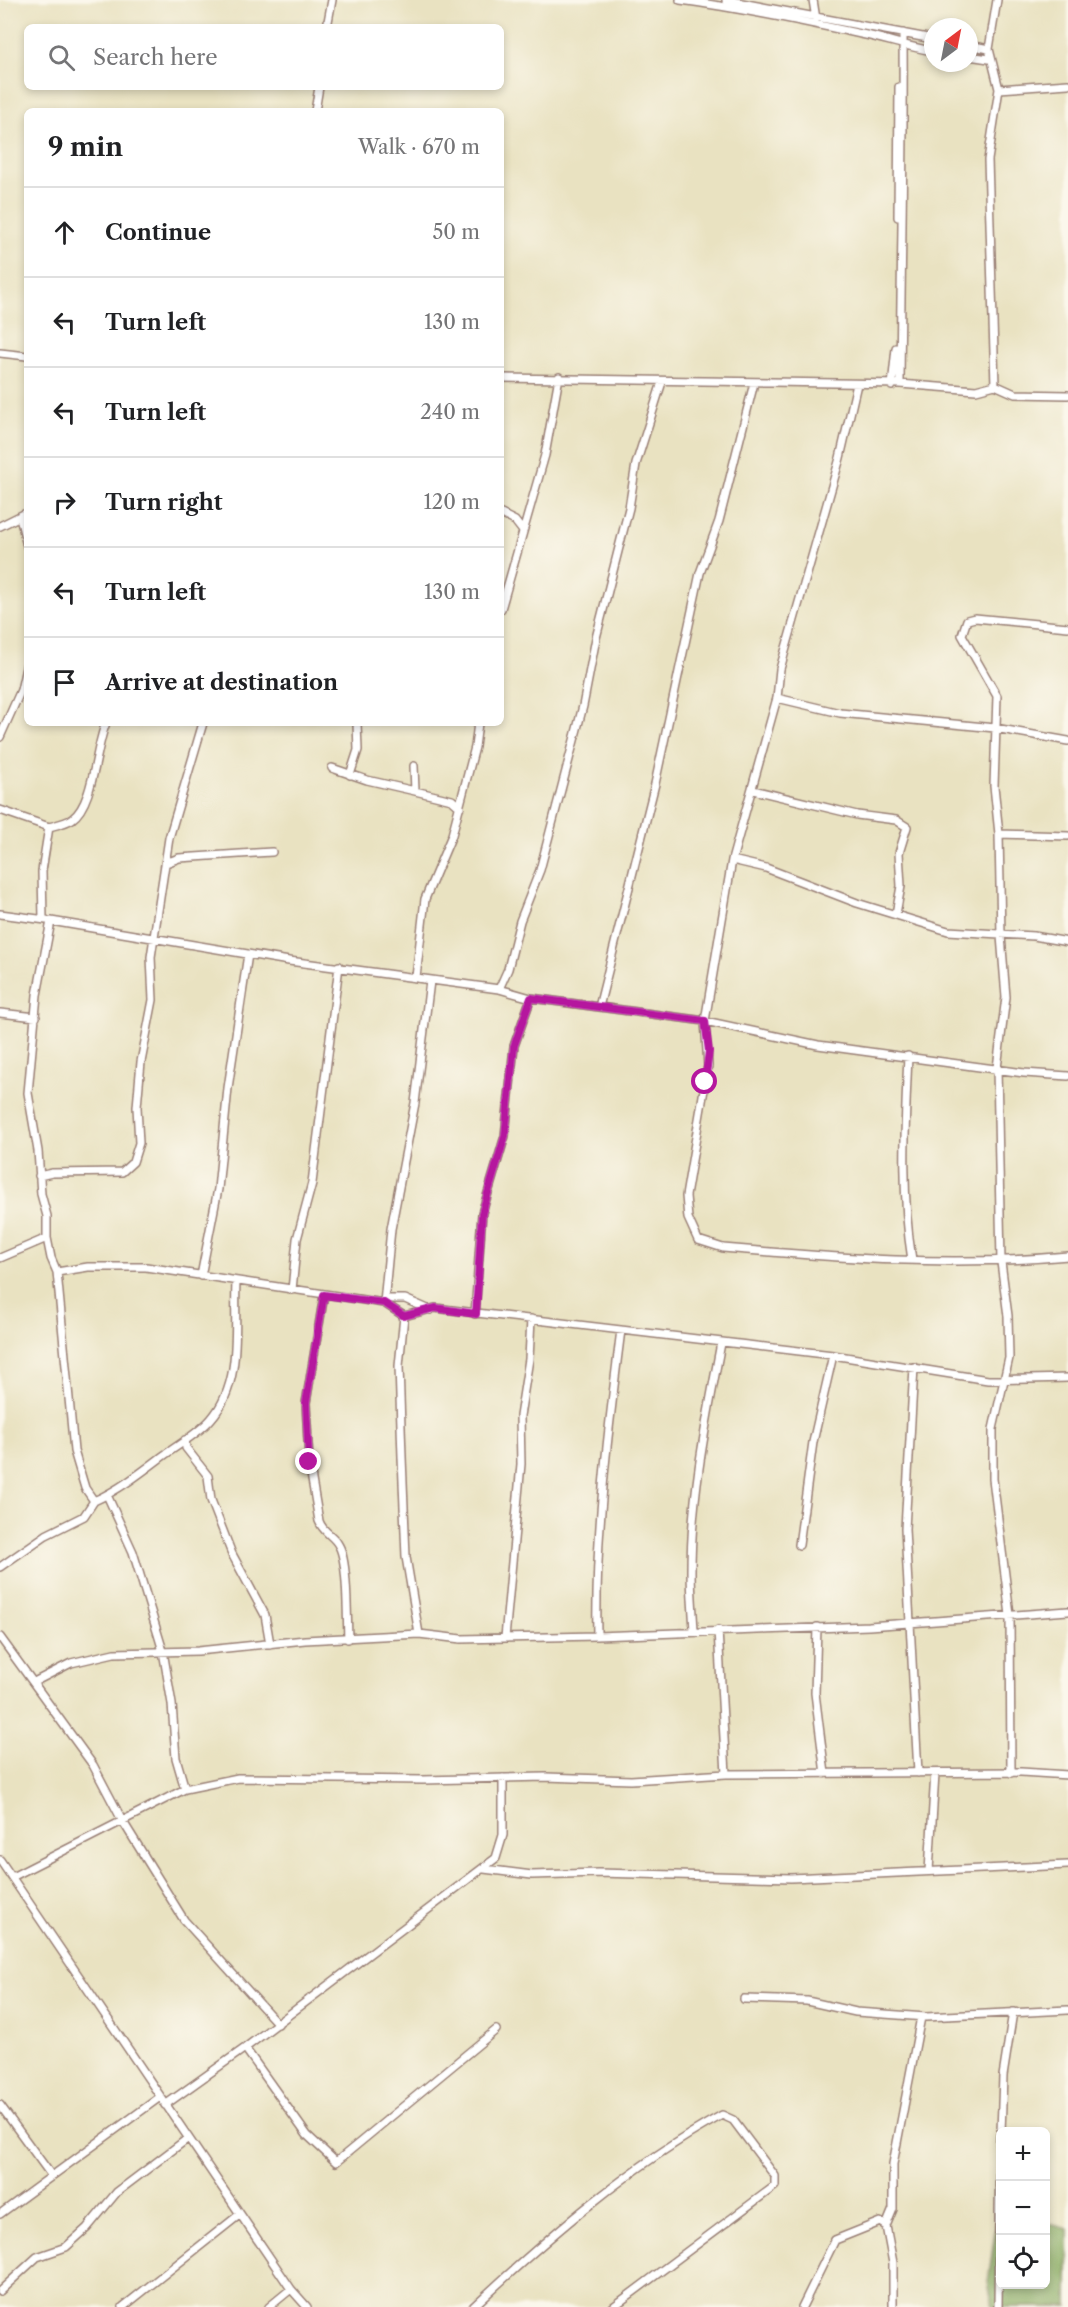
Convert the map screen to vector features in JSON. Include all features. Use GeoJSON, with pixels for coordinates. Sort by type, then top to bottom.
{"type":"FeatureCollection","features":[{"type":"Feature","properties":{"kind":"street"},"geometry":{"type":"LineString","coordinates":[[328,24],[332,0]]}},
{"type":"Feature","properties":{"kind":"street"},"geometry":{"type":"LineString","coordinates":[[680,0],[817,24],[879,38],[899,46],[924,50]]}},
{"type":"Feature","properties":{"kind":"street"},"geometry":{"type":"LineString","coordinates":[[726,0],[818,15],[924,37]]}},
{"type":"Feature","properties":{"kind":"street"},"geometry":{"type":"LineString","coordinates":[[814,0],[817,24]]}},
{"type":"Feature","properties":{"kind":"street"},"geometry":{"type":"LineString","coordinates":[[814,0],[818,15]]}},
{"type":"Feature","properties":{"kind":"street"},"geometry":{"type":"LineString","coordinates":[[995,385],[988,160],[999,89],[989,49],[997,0]]}},
{"type":"Feature","properties":{"kind":"street"},"geometry":{"type":"LineString","coordinates":[[896,385],[905,178],[903,33]]}},
{"type":"Feature","properties":{"kind":"street"},"geometry":{"type":"LineString","coordinates":[[896,385],[899,46]]}},
{"type":"Feature","properties":{"kind":"street"},"geometry":{"type":"LineString","coordinates":[[978,47],[989,49]]}},
{"type":"Feature","properties":{"kind":"street"},"geometry":{"type":"LineString","coordinates":[[978,57],[989,59]]}},
{"type":"Feature","properties":{"kind":"street"},"geometry":{"type":"LineString","coordinates":[[999,89],[1068,84]]}},
{"type":"Feature","properties":{"kind":"street"},"geometry":{"type":"LineString","coordinates":[[316,108],[318,90]]}},
{"type":"Feature","properties":{"kind":"street"},"geometry":{"type":"LineString","coordinates":[[0,353],[24,356]]}},
{"type":"Feature","properties":{"kind":"street"},"geometry":{"type":"LineString","coordinates":[[504,378],[559,377],[662,382],[896,385],[976,390],[995,385],[1015,394],[1068,395]]}},
{"type":"Feature","properties":{"kind":"street"},"geometry":{"type":"LineString","coordinates":[[504,592],[545,455],[559,377]]}},
{"type":"Feature","properties":{"kind":"street"},"geometry":{"type":"LineString","coordinates":[[499,989],[508,969],[520,921],[546,848],[583,706],[596,638],[629,508],[636,464],[662,382]]}},
{"type":"Feature","properties":{"kind":"street"},"geometry":{"type":"LineString","coordinates":[[599,1007],[656,784],[700,573],[719,521],[754,383]]}},
{"type":"Feature","properties":{"kind":"street"},"geometry":{"type":"LineString","coordinates":[[856,384],[840,458],[780,669],[777,698],[732,860],[705,1021],[708,1066],[687,1196],[688,1218],[698,1240],[723,1248],[912,1260],[1001,1262],[1068,1256]]}},
{"type":"Feature","properties":{"kind":"street"},"geometry":{"type":"LineString","coordinates":[[0,526],[24,514]]}},
{"type":"Feature","properties":{"kind":"street"},"geometry":{"type":"LineString","coordinates":[[24,516],[21,521],[24,534]]}},
{"type":"Feature","properties":{"kind":"street"},"geometry":{"type":"LineString","coordinates":[[504,516],[514,521],[522,530]]}},
{"type":"Feature","properties":{"kind":"street"},"geometry":{"type":"LineString","coordinates":[[1011,1773],[1010,1615],[993,1479],[993,1430],[1002,1379],[1009,1358],[1008,1316],[1001,1262],[997,1068],[1006,997],[1001,936],[999,834],[994,786],[994,728],[997,696],[962,635],[967,620],[975,618],[1068,627]]}},
{"type":"Feature","properties":{"kind":"street"},"geometry":{"type":"LineString","coordinates":[[0,737],[17,701],[24,674]]}},
{"type":"Feature","properties":{"kind":"street"},"geometry":{"type":"LineString","coordinates":[[777,698],[840,713],[994,728],[1068,741]]}},
{"type":"Feature","properties":{"kind":"street"},"geometry":{"type":"LineString","coordinates":[[0,810],[50,827],[72,819],[81,809],[90,787],[100,737],[105,726]]}},
{"type":"Feature","properties":{"kind":"street"},"geometry":{"type":"LineString","coordinates":[[39,1176],[52,1173],[122,1173],[133,1162],[140,1135],[137,1107],[141,1062],[153,1000],[151,957],[169,838],[202,726]]}},
{"type":"Feature","properties":{"kind":"street"},"geometry":{"type":"LineString","coordinates":[[350,775],[358,750],[357,726]]}},
{"type":"Feature","properties":{"kind":"street"},"geometry":{"type":"LineString","coordinates":[[416,977],[425,899],[452,835],[475,747],[478,726]]}},
{"type":"Feature","properties":{"kind":"street"},"geometry":{"type":"LineString","coordinates":[[414,766],[415,791]]}},
{"type":"Feature","properties":{"kind":"street"},"geometry":{"type":"LineString","coordinates":[[332,768],[350,775],[452,800],[459,807]]}},
{"type":"Feature","properties":{"kind":"street"},"geometry":{"type":"LineString","coordinates":[[753,790],[857,815],[896,820],[907,827],[899,853],[901,886],[896,914]]}},
{"type":"Feature","properties":{"kind":"street"},"geometry":{"type":"LineString","coordinates":[[43,919],[42,871],[50,827]]}},
{"type":"Feature","properties":{"kind":"street"},"geometry":{"type":"LineString","coordinates":[[999,834],[1068,836]]}},
{"type":"Feature","properties":{"kind":"street"},"geometry":{"type":"LineString","coordinates":[[166,863],[193,856],[272,852]]}},
{"type":"Feature","properties":{"kind":"street"},"geometry":{"type":"LineString","coordinates":[[732,860],[766,868],[857,903],[948,931],[1001,936],[1034,936],[1068,942]]}},
{"type":"Feature","properties":{"kind":"street"},"geometry":{"type":"LineString","coordinates":[[0,914],[43,919],[248,954],[499,989],[531,998],[705,1021],[818,1045],[1068,1076]]}},
{"type":"Feature","properties":{"kind":"street"},"geometry":{"type":"LineString","coordinates":[[51,921],[42,962],[28,1093],[47,1216],[47,1238],[51,1258],[57,1272],[74,1451],[85,1488],[94,1501]]}},
{"type":"Feature","properties":{"kind":"street"},"geometry":{"type":"LineString","coordinates":[[201,1276],[218,1189],[228,1088],[248,954]]}},
{"type":"Feature","properties":{"kind":"street"},"geometry":{"type":"LineString","coordinates":[[292,1290],[297,1239],[312,1183],[339,966]]}},
{"type":"Feature","properties":{"kind":"street"},"geometry":{"type":"LineString","coordinates":[[384,1301],[400,1175],[415,1103],[430,981]]}},
{"type":"Feature","properties":{"kind":"street"},"geometry":{"type":"LineString","coordinates":[[476,1314],[482,1213],[505,1136],[514,1046],[531,998]]}},
{"type":"Feature","properties":{"kind":"street"},"geometry":{"type":"LineString","coordinates":[[0,1012],[36,1017]]}},
{"type":"Feature","properties":{"kind":"street"},"geometry":{"type":"LineString","coordinates":[[908,1056],[904,1162],[905,1221],[912,1260]]}},
{"type":"Feature","properties":{"kind":"street"},"geometry":{"type":"LineString","coordinates":[[0,1258],[47,1238]]}},
{"type":"Feature","properties":{"kind":"street"},"geometry":{"type":"LineString","coordinates":[[57,1272],[88,1268],[146,1267],[324,1295],[384,1301],[405,1299],[430,1310]]}},
{"type":"Feature","properties":{"kind":"street"},"geometry":{"type":"LineString","coordinates":[[0,1567],[46,1535],[84,1516],[94,1501],[107,1495],[213,1418],[231,1377],[236,1341],[236,1282]]}},
{"type":"Feature","properties":{"kind":"street"},"geometry":{"type":"LineString","coordinates":[[324,1295],[306,1403],[309,1462],[319,1521],[322,1529],[340,1546],[342,1555],[348,1639]]}},
{"type":"Feature","properties":{"kind":"street"},"geometry":{"type":"LineString","coordinates":[[384,1301],[404,1316],[430,1310],[531,1319],[833,1355],[988,1380],[1068,1377]]}},
{"type":"Feature","properties":{"kind":"street"},"geometry":{"type":"LineString","coordinates":[[404,1316],[399,1365],[406,1557],[419,1634]]}},
{"type":"Feature","properties":{"kind":"street"},"geometry":{"type":"LineString","coordinates":[[505,1638],[521,1464],[520,1416],[528,1367],[531,1319]]}},
{"type":"Feature","properties":{"kind":"street"},"geometry":{"type":"LineString","coordinates":[[597,1636],[596,1575],[604,1456],[621,1330]]}},
{"type":"Feature","properties":{"kind":"street"},"geometry":{"type":"LineString","coordinates":[[694,1631],[691,1571],[696,1500],[703,1437],[720,1343]]}},
{"type":"Feature","properties":{"kind":"street"},"geometry":{"type":"LineString","coordinates":[[799,1545],[813,1442],[833,1355]]}},
{"type":"Feature","properties":{"kind":"street"},"geometry":{"type":"LineString","coordinates":[[914,1367],[905,1529],[908,1623],[918,1773]]}},
{"type":"Feature","properties":{"kind":"street"},"geometry":{"type":"LineString","coordinates":[[185,1440],[186,1448],[208,1476],[211,1500],[232,1554],[265,1615],[270,1644]]}},
{"type":"Feature","properties":{"kind":"street"},"geometry":{"type":"LineString","coordinates":[[107,1495],[133,1552],[163,1651],[172,1704],[176,1758],[185,1789]]}},
{"type":"Feature","properties":{"kind":"street"},"geometry":{"type":"LineString","coordinates":[[34,1682],[58,1668],[114,1653],[198,1651],[419,1634],[461,1639],[597,1636],[908,1623],[1068,1611]]}},
{"type":"Feature","properties":{"kind":"street"},"geometry":{"type":"LineString","coordinates":[[817,1627],[815,1694],[825,1774]]}},
{"type":"Feature","properties":{"kind":"street"},"geometry":{"type":"LineString","coordinates":[[718,1630],[726,1774]]}},
{"type":"Feature","properties":{"kind":"street"},"geometry":{"type":"LineString","coordinates":[[0,1637],[93,1765],[122,1820],[184,1920],[278,2024]]}},
{"type":"Feature","properties":{"kind":"street"},"geometry":{"type":"LineString","coordinates":[[929,1871],[935,1773]]}},
{"type":"Feature","properties":{"kind":"street"},"geometry":{"type":"LineString","coordinates":[[12,1877],[185,1789],[238,1778],[631,1780],[726,1774],[1011,1773],[1068,1775]]}},
{"type":"Feature","properties":{"kind":"street"},"geometry":{"type":"LineString","coordinates":[[165,2105],[278,2024],[496,1858],[501,1846],[503,1778]]}},
{"type":"Feature","properties":{"kind":"street"},"geometry":{"type":"LineString","coordinates":[[0,1860],[239,2215],[291,2289],[307,2307]]}},
{"type":"Feature","properties":{"kind":"street"},"geometry":{"type":"LineString","coordinates":[[484,1869],[532,1875],[598,1873],[791,1878],[1068,1865]]}},
{"type":"Feature","properties":{"kind":"street"},"geometry":{"type":"LineString","coordinates":[[744,1999],[807,2001],[856,2012],[921,2017],[1068,2010]]}},
{"type":"Feature","properties":{"kind":"street"},"geometry":{"type":"LineString","coordinates":[[1001,2127],[1003,2076],[1013,2012]]}},
{"type":"Feature","properties":{"kind":"street"},"geometry":{"type":"LineString","coordinates":[[893,2307],[893,2263],[886,2226],[893,2209],[893,2164],[921,2017]]}},
{"type":"Feature","properties":{"kind":"street"},"geometry":{"type":"LineString","coordinates":[[245,2048],[307,2134],[336,2162],[496,2030]]}},
{"type":"Feature","properties":{"kind":"street"},"geometry":{"type":"LineString","coordinates":[[0,2214],[160,2097]]}},
{"type":"Feature","properties":{"kind":"street"},"geometry":{"type":"LineString","coordinates":[[0,2107],[51,2175]]}},
{"type":"Feature","properties":{"kind":"street"},"geometry":{"type":"LineString","coordinates":[[473,2307],[535,2249],[677,2142],[722,2115],[733,2120],[775,2176],[775,2186],[613,2307]]}},
{"type":"Feature","properties":{"kind":"street"},"geometry":{"type":"LineString","coordinates":[[0,2291],[38,2257],[66,2247],[87,2229],[117,2192],[187,2139]]}},
{"type":"Feature","properties":{"kind":"street"},"geometry":{"type":"LineString","coordinates":[[998,2307],[1000,2181]]}},
{"type":"Feature","properties":{"kind":"street"},"geometry":{"type":"LineString","coordinates":[[123,2307],[239,2215]]}},
{"type":"Feature","properties":{"kind":"street"},"geometry":{"type":"LineString","coordinates":[[802,2307],[835,2240],[873,2223],[880,2222],[886,2226]]}},
{"type":"Feature","properties":{"kind":"street"},"geometry":{"type":"LineString","coordinates":[[269,2307],[291,2289]]}},
{"type":"Feature","properties":{"kind":"green space"},"geometry":{"type":"Polygon","coordinates":[[[1050,2224],[1068,2229],[1068,2307],[993,2307],[988,2282],[996,2227],[996,2289],[1050,2289],[1050,2224]]]}},
{"type":"Feature","properties":{"kind":"route"},"geometry":{"type":"LineString","coordinates":[[309,1462],[306,1403],[324,1295],[384,1303],[404,1316],[435,1308],[476,1314],[482,1213],[505,1136],[514,1046],[531,998],[705,1021],[709,1051],[705,1082]]}}]}
